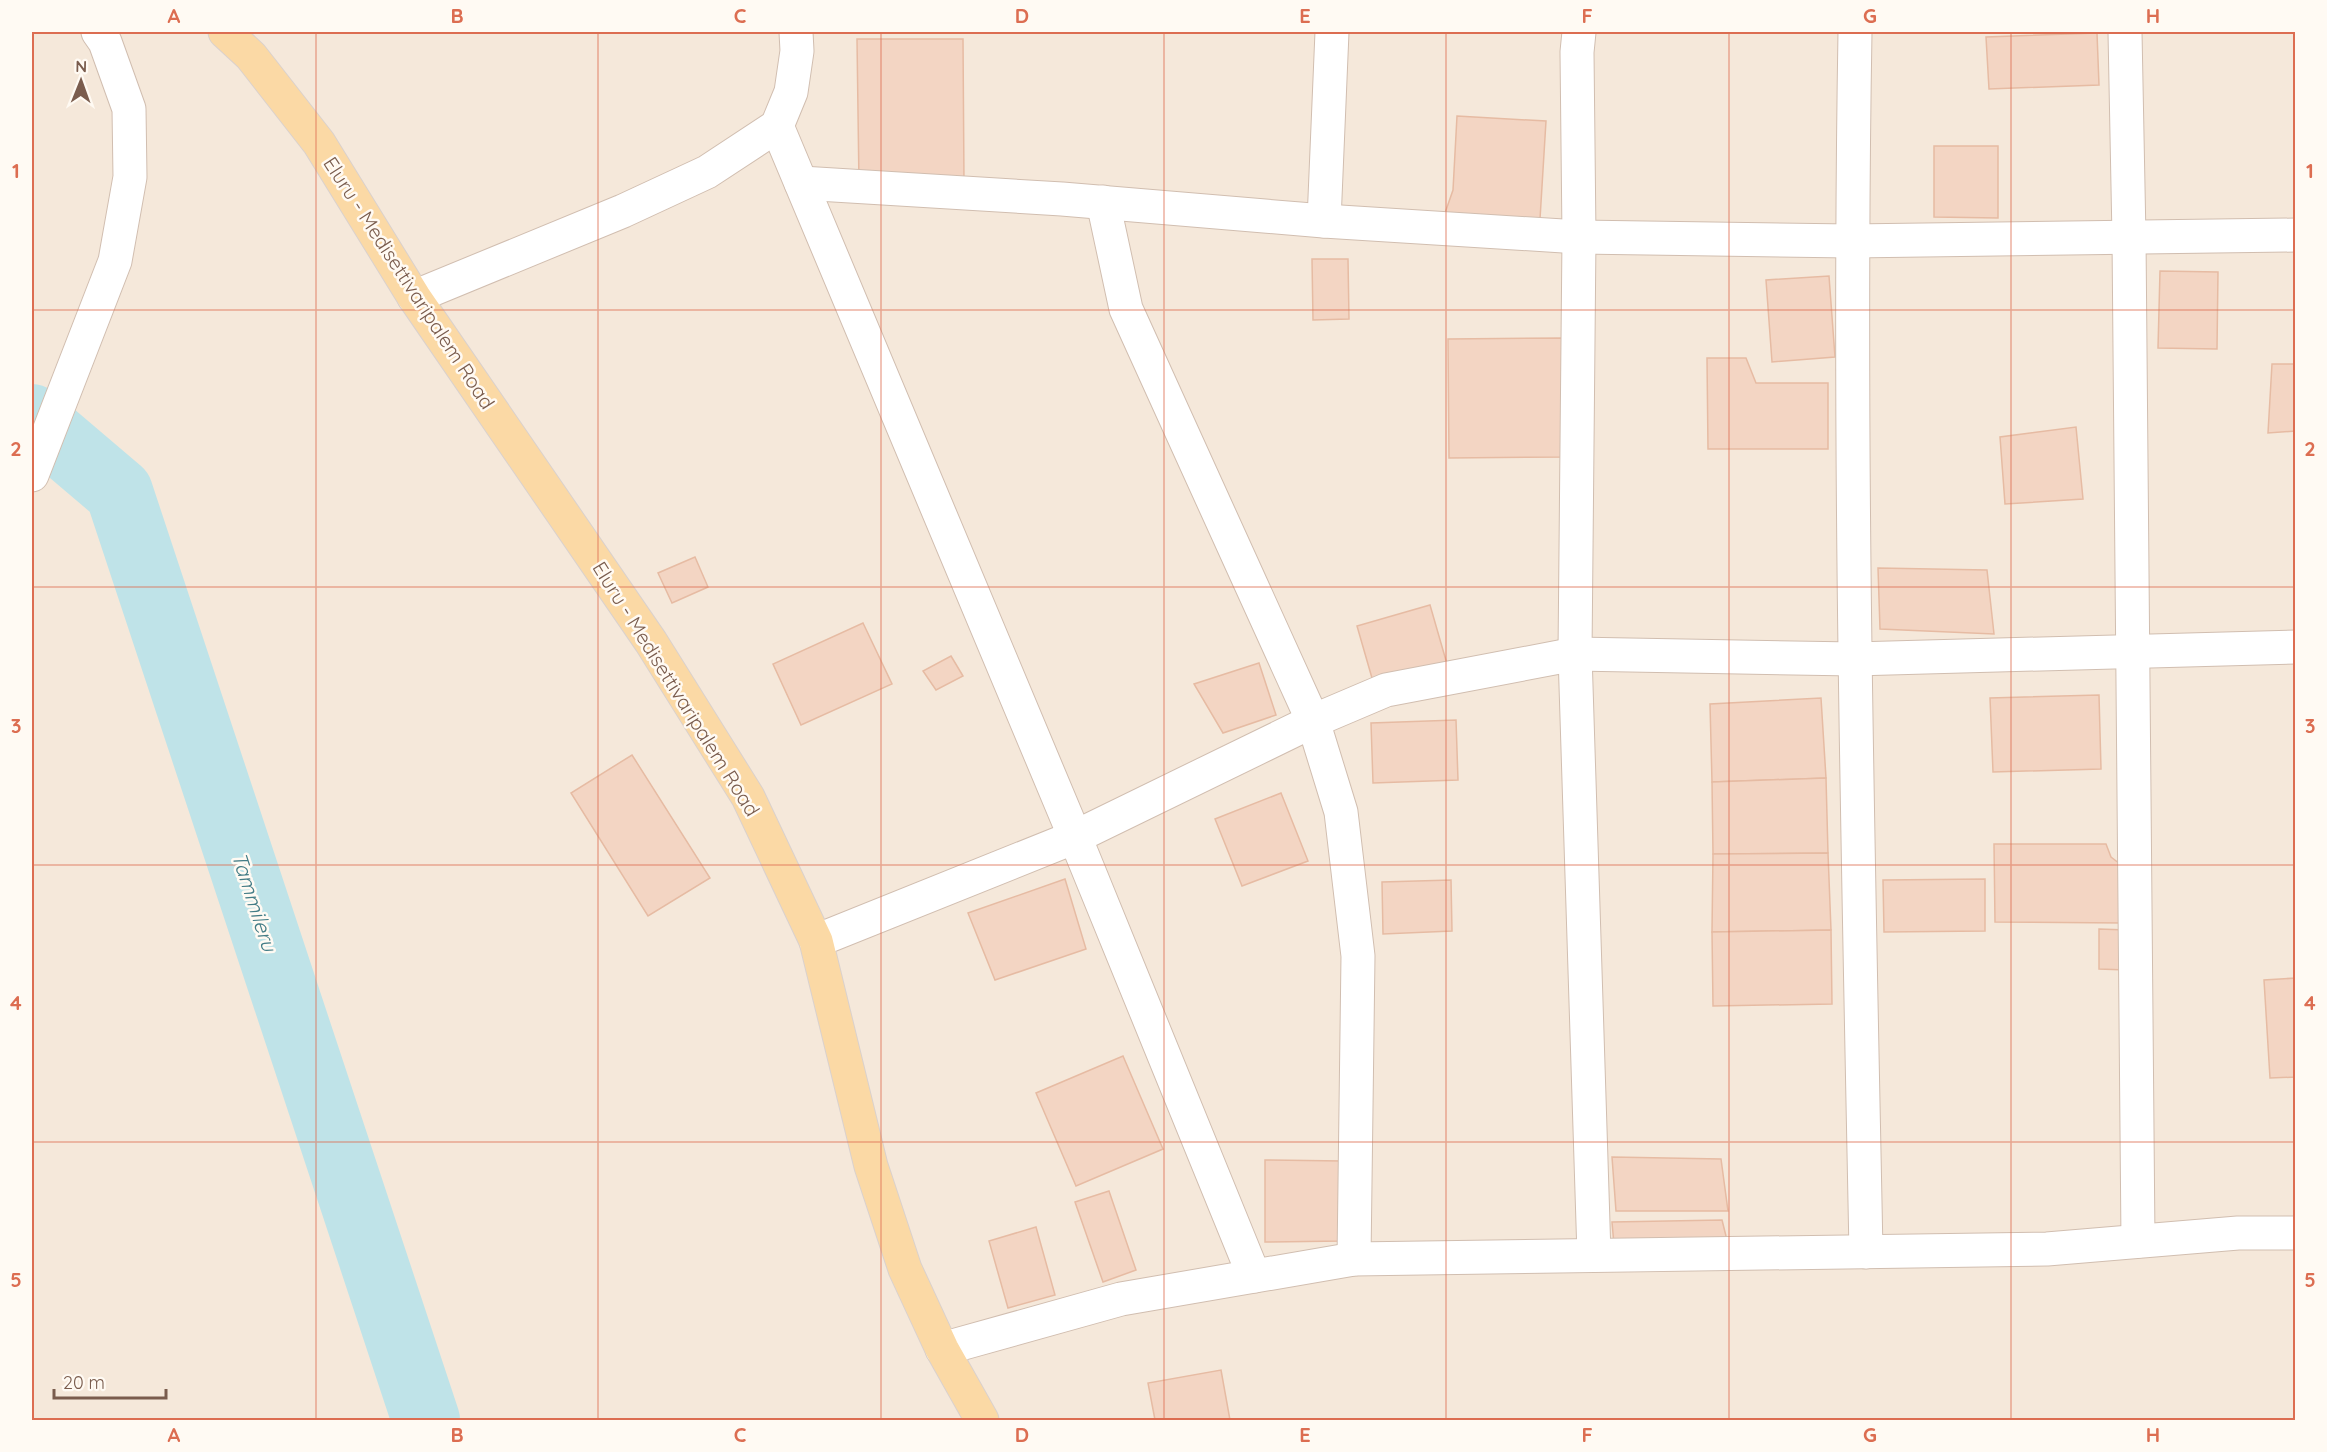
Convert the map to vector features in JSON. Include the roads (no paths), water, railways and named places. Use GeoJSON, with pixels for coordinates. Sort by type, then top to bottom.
{"type":"FeatureCollection","features":[{"type":"Feature","properties":{"kind":"main road","name":"Eluru - Medisettivaripalem Road"},"geometry":{"type":"LineString","coordinates":[[225,32],[251,56],[319,143],[414,297],[651,642],[748,797],[816,941],[871,1166],[905,1269],[942,1349],[982,1420]]}},
{"type":"Feature","properties":{"kind":"street"},"geometry":{"type":"LineString","coordinates":[[32,475],[115,261],[130,177],[129,109],[105,42],[98,32]]}},
{"type":"Feature","properties":{"kind":"street"},"geometry":{"type":"LineString","coordinates":[[414,297],[623,211],[707,172],[777,126],[791,92],[797,51],[796,32]]}},
{"type":"Feature","properties":{"kind":"street"},"geometry":{"type":"LineString","coordinates":[[1324,221],[1332,32]]}},
{"type":"Feature","properties":{"kind":"street"},"geometry":{"type":"LineString","coordinates":[[1579,32],[1577,52],[1579,237],[1575,654],[1594,1256]]}},
{"type":"Feature","properties":{"kind":"street"},"geometry":{"type":"LineString","coordinates":[[1855,32],[1851,241],[1854,659],[1866,1251]]}},
{"type":"Feature","properties":{"kind":"street"},"geometry":{"type":"LineString","coordinates":[[2125,32],[2138,1241]]}},
{"type":"Feature","properties":{"kind":"street"},"geometry":{"type":"LineString","coordinates":[[777,126],[1075,837],[1254,1276]]}},
{"type":"Feature","properties":{"kind":"street"},"geometry":{"type":"LineString","coordinates":[[801,183],[1103,202],[1324,221],[1579,237],[1851,241],[2295,236]]}},
{"type":"Feature","properties":{"kind":"street"},"geometry":{"type":"LineString","coordinates":[[1103,202],[1126,309],[1313,722],[1341,812],[1358,956],[1354,1259]]}},
{"type":"Feature","properties":{"kind":"street"},"geometry":{"type":"LineString","coordinates":[[816,941],[1075,837],[1313,722],[1386,690],[1575,654],[1854,659],[2295,647]]}},
{"type":"Feature","properties":{"kind":"street"},"geometry":{"type":"LineString","coordinates":[[942,1349],[1121,1299],[1354,1259],[2047,1249],[2238,1233],[2295,1233]]}},
{"type":"Feature","properties":{"kind":"waterway","name":"Tammileru"},"geometry":{"type":"LineString","coordinates":[[32,418],[119,492],[426,1420]]}}]}
